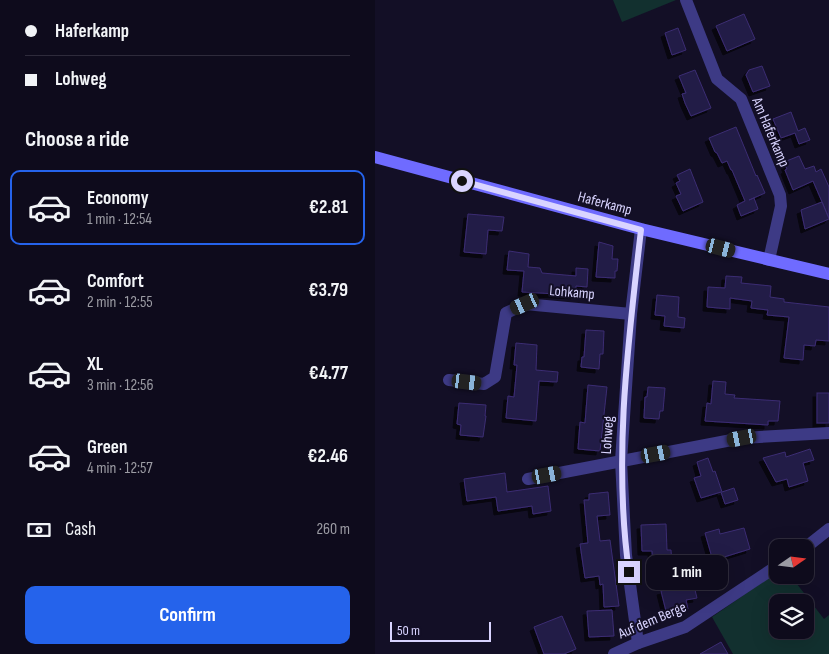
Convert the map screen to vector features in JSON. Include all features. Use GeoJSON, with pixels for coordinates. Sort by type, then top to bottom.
{"type":"FeatureCollection","features":[{"type":"Feature","properties":{"kind":"street","name":"Am Haferkamp"},"geometry":{"type":"LineString","coordinates":[[686,0],[717,80],[741,99],[780,195],[781,206],[769,260]]}},
{"type":"Feature","properties":{"kind":"street","name":"Haferkamp"},"geometry":{"type":"LineString","coordinates":[[375,157],[641,230],[829,274]]}},
{"type":"Feature","properties":{"kind":"street","name":"Lohweg"},"geometry":{"type":"LineString","coordinates":[[638,643],[626,555],[621,461],[631,314],[641,230]]}},
{"type":"Feature","properties":{"kind":"street","name":"Lohkamp"},"geometry":{"type":"LineString","coordinates":[[449,380],[484,384],[495,377],[506,312],[525,304],[631,314]]}},
{"type":"Feature","properties":{"kind":"street"},"geometry":{"type":"LineString","coordinates":[[528,478],[742,438],[829,433]]}},
{"type":"Feature","properties":{"kind":"street"},"geometry":{"type":"LineString","coordinates":[[814,541],[829,529]]}},
{"type":"Feature","properties":{"kind":"street","name":"Auf dem Berge"},"geometry":{"type":"LineString","coordinates":[[614,654],[638,643],[685,627],[769,571]]}},
{"type":"Feature","properties":{"kind":"green space"},"geometry":{"type":"Polygon","coordinates":[[[613,0],[676,0],[622,22],[613,0]]]}},
{"type":"Feature","properties":{"kind":"green space"},"geometry":{"type":"Polygon","coordinates":[[[769,578],[769,584],[797,584],[805,594],[769,594],[769,639],[814,639],[814,606],[824,619],[829,615],[829,654],[733,654],[712,617],[769,578]]]}},
{"type":"Feature","properties":{"kind":"building"},"geometry":{"type":"Polygon","coordinates":[[[744,14],[755,39],[727,51],[716,26],[744,14]]]}},
{"type":"Feature","properties":{"kind":"building"},"geometry":{"type":"Polygon","coordinates":[[[678,28],[686,50],[672,55],[665,33],[678,28]]]}},
{"type":"Feature","properties":{"kind":"building"},"geometry":{"type":"Polygon","coordinates":[[[762,66],[770,86],[753,92],[746,75],[749,70],[762,66]]]}},
{"type":"Feature","properties":{"kind":"building"},"geometry":{"type":"Polygon","coordinates":[[[695,70],[711,108],[691,116],[682,94],[686,93],[679,76],[695,70]]]}},
{"type":"Feature","properties":{"kind":"building"},"geometry":{"type":"Polygon","coordinates":[[[791,112],[798,131],[805,128],[810,140],[799,144],[795,133],[781,138],[773,119],[791,112]]]}},
{"type":"Feature","properties":{"kind":"building"},"geometry":{"type":"Polygon","coordinates":[[[736,127],[765,193],[749,200],[754,198],[758,209],[741,216],[737,205],[745,201],[727,161],[722,163],[709,138],[736,127]]]}},
{"type":"Feature","properties":{"kind":"building"},"geometry":{"type":"Polygon","coordinates":[[[799,156],[805,169],[814,166],[816,172],[821,169],[829,187],[829,218],[813,181],[793,190],[784,162],[799,156]]]}},
{"type":"Feature","properties":{"kind":"building"},"geometry":{"type":"Polygon","coordinates":[[[690,169],[703,202],[683,211],[676,196],[681,194],[676,183],[680,181],[677,175],[690,169]]]}},
{"type":"Feature","properties":{"kind":"building"},"geometry":{"type":"Polygon","coordinates":[[[822,202],[829,219],[805,229],[801,210],[822,202]]]}},
{"type":"Feature","properties":{"kind":"building"},"geometry":{"type":"Polygon","coordinates":[[[468,214],[504,217],[502,231],[488,230],[486,254],[464,252],[468,214]]]}},
{"type":"Feature","properties":{"kind":"building"},"geometry":{"type":"Polygon","coordinates":[[[599,242],[613,246],[612,259],[618,259],[615,278],[596,277],[599,242]]]}},
{"type":"Feature","properties":{"kind":"building"},"geometry":{"type":"Polygon","coordinates":[[[509,251],[529,254],[528,267],[540,268],[542,273],[576,276],[576,268],[588,269],[587,287],[576,286],[575,295],[522,292],[524,271],[507,270],[509,251]]]}},
{"type":"Feature","properties":{"kind":"building"},"geometry":{"type":"Polygon","coordinates":[[[726,276],[742,277],[741,283],[771,286],[770,297],[784,299],[784,302],[829,307],[829,341],[816,340],[815,346],[804,345],[803,360],[784,358],[789,317],[767,315],[768,310],[751,308],[752,301],[730,298],[730,309],[707,307],[708,287],[725,288],[726,276]]]}},
{"type":"Feature","properties":{"kind":"building"},"geometry":{"type":"Polygon","coordinates":[[[657,295],[679,297],[678,317],[685,318],[684,328],[664,326],[665,316],[655,315],[657,295]]]}},
{"type":"Feature","properties":{"kind":"building"},"geometry":{"type":"Polygon","coordinates":[[[586,330],[604,331],[603,354],[600,354],[599,369],[581,367],[582,357],[584,357],[586,330]]]}},
{"type":"Feature","properties":{"kind":"building"},"geometry":{"type":"Polygon","coordinates":[[[516,343],[537,345],[536,370],[558,372],[557,382],[539,381],[536,421],[506,418],[508,396],[514,397],[517,365],[514,365],[516,343]]]}},
{"type":"Feature","properties":{"kind":"building"},"geometry":{"type":"Polygon","coordinates":[[[713,381],[726,382],[725,394],[735,395],[734,398],[780,401],[778,421],[768,421],[768,425],[705,421],[707,403],[711,404],[713,381]]]}},
{"type":"Feature","properties":{"kind":"building"},"geometry":{"type":"Polygon","coordinates":[[[588,385],[607,387],[600,451],[578,449],[580,422],[585,423],[588,385]]]}},
{"type":"Feature","properties":{"kind":"building"},"geometry":{"type":"Polygon","coordinates":[[[648,387],[665,388],[663,411],[660,411],[659,419],[644,418],[645,397],[647,397],[648,387]]]}},
{"type":"Feature","properties":{"kind":"building"},"geometry":{"type":"Polygon","coordinates":[[[817,393],[829,393],[829,423],[817,423],[817,393]]]}},
{"type":"Feature","properties":{"kind":"building"},"geometry":{"type":"Polygon","coordinates":[[[459,403],[486,405],[483,437],[460,435],[461,425],[457,424],[459,403]]]}},
{"type":"Feature","properties":{"kind":"building"},"geometry":{"type":"Polygon","coordinates":[[[810,449],[814,460],[803,463],[808,481],[789,487],[787,479],[776,482],[763,458],[785,452],[786,457],[810,449]]]}},
{"type":"Feature","properties":{"kind":"building"},"geometry":{"type":"Polygon","coordinates":[[[708,458],[713,472],[715,471],[722,492],[734,488],[738,500],[725,504],[721,492],[701,498],[694,478],[701,476],[697,462],[708,458]]]}},
{"type":"Feature","properties":{"kind":"building"},"geometry":{"type":"Polygon","coordinates":[[[505,473],[507,492],[548,486],[551,511],[533,514],[532,506],[498,511],[496,497],[467,501],[464,479],[505,473]]]}},
{"type":"Feature","properties":{"kind":"building"},"geometry":{"type":"Polygon","coordinates":[[[608,492],[610,515],[597,516],[600,541],[610,540],[619,606],[604,607],[603,584],[600,585],[599,576],[585,578],[580,544],[588,543],[584,500],[589,500],[589,494],[608,492]]]}},
{"type":"Feature","properties":{"kind":"building"},"geometry":{"type":"Polygon","coordinates":[[[666,524],[667,550],[671,550],[672,563],[653,564],[652,551],[642,551],[641,525],[666,524]]]}},
{"type":"Feature","properties":{"kind":"building"},"geometry":{"type":"Polygon","coordinates":[[[744,528],[750,549],[724,557],[725,561],[713,561],[705,533],[719,529],[720,534],[744,528]]]}},
{"type":"Feature","properties":{"kind":"building"},"geometry":{"type":"Polygon","coordinates":[[[692,578],[697,598],[686,600],[688,609],[667,615],[661,591],[682,586],[681,581],[692,578]]]}},
{"type":"Feature","properties":{"kind":"building"},"geometry":{"type":"Polygon","coordinates":[[[612,610],[614,636],[589,637],[587,611],[612,610]]]}},
{"type":"Feature","properties":{"kind":"building"},"geometry":{"type":"Polygon","coordinates":[[[562,616],[576,649],[564,654],[544,654],[534,627],[562,616]]]}},
{"type":"Feature","properties":{"kind":"building"},"geometry":{"type":"Polygon","coordinates":[[[721,642],[728,654],[700,654],[721,642]]]}},
{"type":"Feature","properties":{"kind":"route"},"geometry":{"type":"LineString","coordinates":[[462,181],[641,230],[631,314],[621,461],[626,555],[629,572]]}}]}
